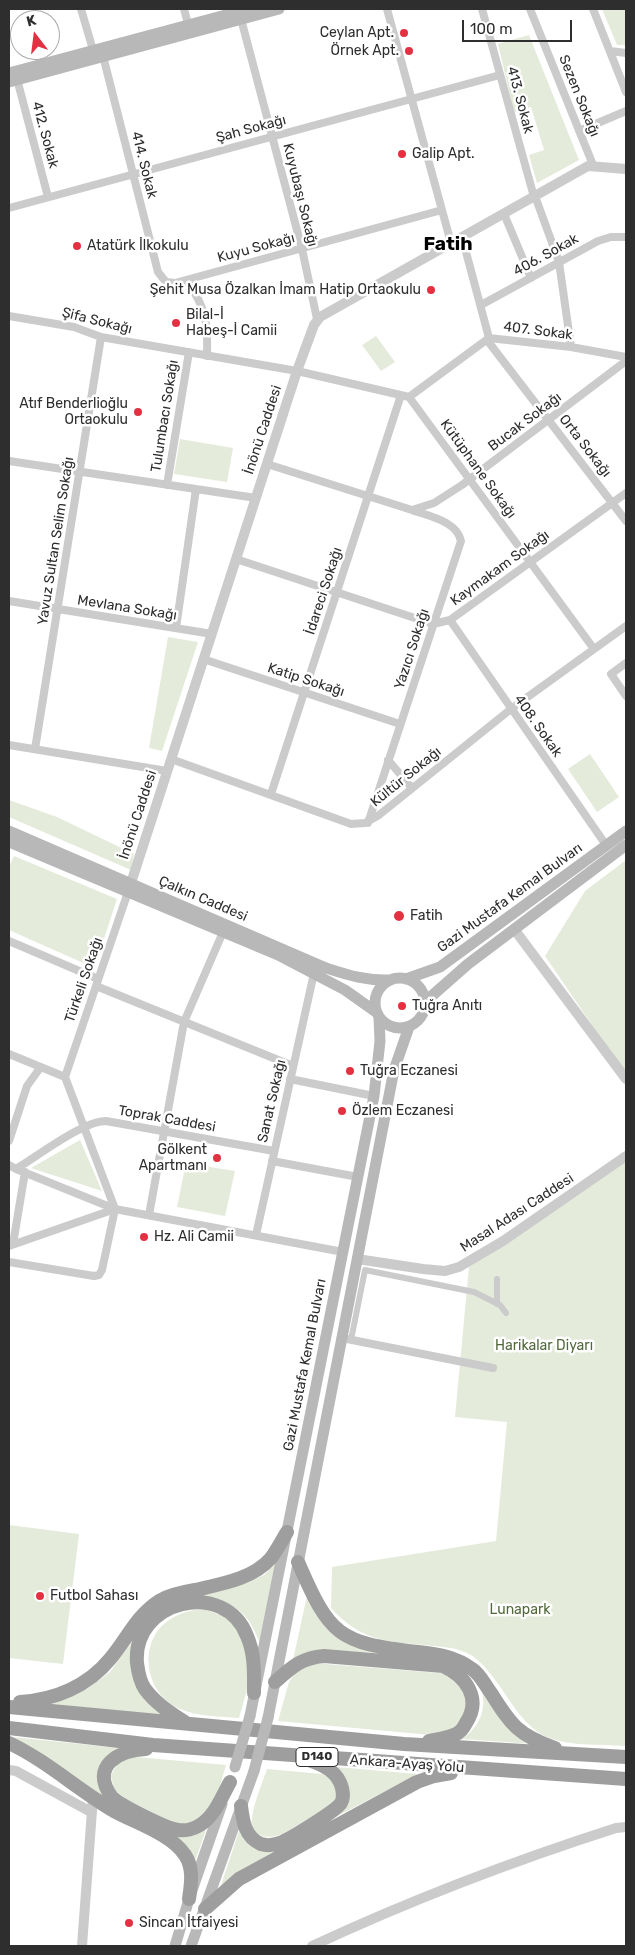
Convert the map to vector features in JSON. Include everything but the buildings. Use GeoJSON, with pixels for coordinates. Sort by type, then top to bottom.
{"type":"FeatureCollection","features":[{"type":"Feature","properties":{"kind":"highway"},"geometry":{"type":"LineString","coordinates":[[9,1703],[44,1700],[85,1682],[110,1659],[137,1620],[147,1610],[172,1595],[223,1584],[261,1567],[271,1557],[286,1532]]}},
{"type":"Feature","properties":{"kind":"highway"},"geometry":{"type":"LineString","coordinates":[[298,1562],[321,1611],[341,1633],[356,1641],[378,1648],[442,1655],[459,1660],[474,1670],[514,1727],[533,1740],[573,1754]]}},
{"type":"Feature","properties":{"kind":"highway"},"geometry":{"type":"LineString","coordinates":[[186,1724],[159,1704],[144,1687],[138,1669],[136,1652],[141,1635],[153,1619],[167,1608],[196,1602],[210,1604],[233,1616],[247,1634],[253,1653],[254,1693]]}},
{"type":"Feature","properties":{"kind":"highway"},"geometry":{"type":"LineString","coordinates":[[275,1682],[295,1664],[310,1657],[324,1656],[443,1666],[453,1670],[468,1686],[472,1697],[470,1718],[456,1734],[442,1739],[404,1744]]}},
{"type":"Feature","properties":{"kind":"highway","name":"Ankara-Ayaş Yolu"},"geometry":{"type":"LineString","coordinates":[[9,1707],[404,1744],[626,1757]]}},
{"type":"Feature","properties":{"kind":"highway","name":"Ankara-Ayaş Yolu"},"geometry":{"type":"LineString","coordinates":[[9,1728],[181,1747],[626,1780]]}},
{"type":"Feature","properties":{"kind":"highway"},"geometry":{"type":"LineString","coordinates":[[9,1743],[25,1751],[114,1811],[172,1841],[186,1855],[191,1870],[189,1899]]}},
{"type":"Feature","properties":{"kind":"highway"},"geometry":{"type":"LineString","coordinates":[[181,1747],[135,1749],[116,1756],[105,1768],[104,1776],[106,1786],[112,1797],[119,1803],[165,1826],[177,1830],[188,1830],[199,1826],[208,1819],[230,1782]]}},
{"type":"Feature","properties":{"kind":"highway"},"geometry":{"type":"LineString","coordinates":[[241,1806],[243,1824],[247,1832],[251,1838],[267,1846],[281,1842],[332,1812],[342,1802],[343,1795],[337,1776],[316,1763],[291,1755]]}},
{"type":"Feature","properties":{"kind":"highway"},"geometry":{"type":"LineString","coordinates":[[205,1909],[239,1879],[417,1782],[434,1776],[480,1770]]}},
{"type":"Feature","properties":{"kind":"main road"},"geometry":{"type":"LineString","coordinates":[[12,78],[188,24],[248,9]]}},
{"type":"Feature","properties":{"kind":"main road"},"geometry":{"type":"LineString","coordinates":[[98,53],[279,9]]}},
{"type":"Feature","properties":{"kind":"main road","name":"Çalkın Caddesi"},"geometry":{"type":"LineString","coordinates":[[9,830],[129,888],[314,973],[345,990],[378,1015]]}},
{"type":"Feature","properties":{"kind":"main road","name":"Gazi Mustafa Kemal Bulvarı"},"geometry":{"type":"LineString","coordinates":[[406,979],[440,967],[626,831]]}},
{"type":"Feature","properties":{"kind":"main road","name":"Çalkın Caddesi"},"geometry":{"type":"LineString","coordinates":[[9,842],[129,888],[326,968],[368,980],[390,980]]}},
{"type":"Feature","properties":{"kind":"main road","name":"Gazi Mustafa Kemal Bulvarı"},"geometry":{"type":"LineString","coordinates":[[426,1001],[468,964],[626,845]]}},
{"type":"Feature","properties":{"kind":"main road"},"geometry":{"type":"LineString","coordinates":[[406,979],[420,987],[426,1001],[422,1016],[417,1023],[409,1027],[401,1029],[392,1028],[378,1015],[375,997],[378,990],[390,980],[406,979]]}},
{"type":"Feature","properties":{"kind":"main road","name":"Gazi Mustafa Kemal Bulvarı"},"geometry":{"type":"LineString","coordinates":[[175,1946],[189,1899],[235,1767],[250,1716],[374,1096],[380,1041],[378,1015]]}},
{"type":"Feature","properties":{"kind":"main road"},"geometry":{"type":"LineString","coordinates":[[193,1946],[195,1934],[254,1772],[268,1718],[298,1562],[346,1339],[357,1259],[394,1070],[409,1027]]}},
{"type":"Feature","properties":{"kind":"street","name":"414. Sokak"},"geometry":{"type":"LineString","coordinates":[[81,9],[98,53],[133,174],[158,272],[164,280]]}},
{"type":"Feature","properties":{"kind":"street"},"geometry":{"type":"LineString","coordinates":[[184,9],[188,24]]}},
{"type":"Feature","properties":{"kind":"street"},"geometry":{"type":"LineString","coordinates":[[387,9],[410,99],[451,243]]}},
{"type":"Feature","properties":{"kind":"street","name":"413. Sokak"},"geometry":{"type":"LineString","coordinates":[[482,9],[534,196],[559,262],[571,347]]}},
{"type":"Feature","properties":{"kind":"street","name":"Sezen Sokağı"},"geometry":{"type":"LineString","coordinates":[[530,9],[592,166]]}},
{"type":"Feature","properties":{"kind":"street"},"geometry":{"type":"LineString","coordinates":[[593,9],[626,92]]}},
{"type":"Feature","properties":{"kind":"street","name":"Kuyubaşı Sokağı"},"geometry":{"type":"LineString","coordinates":[[242,19],[302,249],[317,319]]}},
{"type":"Feature","properties":{"kind":"street"},"geometry":{"type":"LineString","coordinates":[[610,51],[626,53]]}},
{"type":"Feature","properties":{"kind":"street","name":"Şah Sokağı"},"geometry":{"type":"LineString","coordinates":[[9,208],[500,75]]}},
{"type":"Feature","properties":{"kind":"street","name":"412. Sokak"},"geometry":{"type":"LineString","coordinates":[[12,78],[48,197]]}},
{"type":"Feature","properties":{"kind":"street"},"geometry":{"type":"LineString","coordinates":[[579,131],[626,111]]}},
{"type":"Feature","properties":{"kind":"street"},"geometry":{"type":"LineString","coordinates":[[317,319],[534,196],[592,166],[626,168]]}},
{"type":"Feature","properties":{"kind":"street","name":"Kuyu Sokağı"},"geometry":{"type":"LineString","coordinates":[[164,280],[172,283],[187,280],[442,210]]}},
{"type":"Feature","properties":{"kind":"street"},"geometry":{"type":"LineString","coordinates":[[504,214],[531,278]]}},
{"type":"Feature","properties":{"kind":"street","name":"407. Sokak"},"geometry":{"type":"LineString","coordinates":[[462,237],[488,338],[571,347],[626,356]]}},
{"type":"Feature","properties":{"kind":"street","name":"406. Sokak"},"geometry":{"type":"LineString","coordinates":[[480,305],[603,239],[626,237]]}},
{"type":"Feature","properties":{"kind":"street"},"geometry":{"type":"LineString","coordinates":[[187,280],[197,295],[205,313],[208,331],[207,356]]}},
{"type":"Feature","properties":{"kind":"street","name":"Şifa Sokağı"},"geometry":{"type":"LineString","coordinates":[[9,316],[74,327],[101,337],[297,371]]}},
{"type":"Feature","properties":{"kind":"street","name":"İnönü Caddesi"},"geometry":{"type":"LineString","coordinates":[[129,888],[297,371],[317,319]]}},
{"type":"Feature","properties":{"kind":"street","name":"Yavuz Sultan Selim Sokağı"},"geometry":{"type":"LineString","coordinates":[[35,749],[101,337]]}},
{"type":"Feature","properties":{"kind":"street"},"geometry":{"type":"LineString","coordinates":[[297,371],[405,396],[488,338]]}},
{"type":"Feature","properties":{"kind":"street","name":"Orta Sokağı"},"geometry":{"type":"LineString","coordinates":[[488,338],[626,521]]}},
{"type":"Feature","properties":{"kind":"street","name":"Tulumbacı Sokağı"},"geometry":{"type":"LineString","coordinates":[[166,484],[189,352]]}},
{"type":"Feature","properties":{"kind":"street","name":"Bucak Sokağı"},"geometry":{"type":"LineString","coordinates":[[412,510],[434,503],[470,479],[626,360]]}},
{"type":"Feature","properties":{"kind":"street","name":"Kütüphane Sokağı"},"geometry":{"type":"LineString","coordinates":[[405,396],[470,479],[594,649]]}},
{"type":"Feature","properties":{"kind":"street","name":"İdareci Sokağı"},"geometry":{"type":"LineString","coordinates":[[270,794],[368,496],[405,396]]}},
{"type":"Feature","properties":{"kind":"street"},"geometry":{"type":"LineString","coordinates":[[9,461],[256,498]]}},
{"type":"Feature","properties":{"kind":"street"},"geometry":{"type":"LineString","coordinates":[[267,464],[412,510]]}},
{"type":"Feature","properties":{"kind":"street"},"geometry":{"type":"LineString","coordinates":[[176,628],[196,489]]}},
{"type":"Feature","properties":{"kind":"street","name":"Kaymakam Sokağı"},"geometry":{"type":"LineString","coordinates":[[433,624],[450,620],[626,493]]}},
{"type":"Feature","properties":{"kind":"street","name":"Yazıcı Sokağı"},"geometry":{"type":"LineString","coordinates":[[368,823],[460,541],[455,528],[450,524],[412,510]]}},
{"type":"Feature","properties":{"kind":"street"},"geometry":{"type":"LineString","coordinates":[[236,559],[433,624]]}},
{"type":"Feature","properties":{"kind":"street","name":"Mevlana Sokağı"},"geometry":{"type":"LineString","coordinates":[[9,601],[212,634]]}},
{"type":"Feature","properties":{"kind":"street","name":"408. Sokak"},"geometry":{"type":"LineString","coordinates":[[450,620],[606,845]]}},
{"type":"Feature","properties":{"kind":"street","name":"Kültür Sokağı"},"geometry":{"type":"LineString","coordinates":[[171,759],[351,824],[368,823],[511,708],[626,626]]}},
{"type":"Feature","properties":{"kind":"street","name":"Katip Sokağı"},"geometry":{"type":"LineString","coordinates":[[204,659],[400,724]]}},
{"type":"Feature","properties":{"kind":"street"},"geometry":{"type":"LineString","coordinates":[[626,663],[611,674],[626,696]]}},
{"type":"Feature","properties":{"kind":"street"},"geometry":{"type":"LineString","coordinates":[[9,745],[167,771]]}},
{"type":"Feature","properties":{"kind":"street"},"geometry":{"type":"LineString","coordinates":[[388,760],[412,788]]}},
{"type":"Feature","properties":{"kind":"street","name":"Türkeli Sokağı"},"geometry":{"type":"LineString","coordinates":[[65,1077],[129,888]]}},
{"type":"Feature","properties":{"kind":"street"},"geometry":{"type":"LineString","coordinates":[[514,930],[626,1079]]}},
{"type":"Feature","properties":{"kind":"street"},"geometry":{"type":"LineString","coordinates":[[149,1215],[184,1022],[223,932]]}},
{"type":"Feature","properties":{"kind":"street"},"geometry":{"type":"LineString","coordinates":[[9,942],[184,1022],[293,1066]]}},
{"type":"Feature","properties":{"kind":"street","name":"Sanat Sokağı"},"geometry":{"type":"LineString","coordinates":[[256,1235],[314,973]]}},
{"type":"Feature","properties":{"kind":"street"},"geometry":{"type":"LineString","coordinates":[[9,1054],[65,1077],[115,1208],[102,1270],[99,1274],[94,1276],[9,1262]]}},
{"type":"Feature","properties":{"kind":"street"},"geometry":{"type":"LineString","coordinates":[[9,1141],[27,1086],[40,1068]]}},
{"type":"Feature","properties":{"kind":"street"},"geometry":{"type":"LineString","coordinates":[[290,1079],[374,1096]]}},
{"type":"Feature","properties":{"kind":"street","name":"Toprak Caddesi"},"geometry":{"type":"LineString","coordinates":[[13,1167],[84,1127],[99,1121],[274,1151]]}},
{"type":"Feature","properties":{"kind":"street","name":"Masal Adası Caddesi"},"geometry":{"type":"LineString","coordinates":[[357,1259],[446,1271],[459,1267],[503,1241],[626,1156]]}},
{"type":"Feature","properties":{"kind":"street"},"geometry":{"type":"LineString","coordinates":[[272,1161],[358,1177]]}},
{"type":"Feature","properties":{"kind":"street"},"geometry":{"type":"LineString","coordinates":[[13,1167],[115,1208],[342,1252]]}},
{"type":"Feature","properties":{"kind":"street"},"geometry":{"type":"LineString","coordinates":[[11,1245],[25,1172]]}},
{"type":"Feature","properties":{"kind":"street"},"geometry":{"type":"LineString","coordinates":[[11,1245],[115,1208]]}},
{"type":"Feature","properties":{"kind":"street"},"geometry":{"type":"LineString","coordinates":[[493,1368],[346,1339],[364,1270],[474,1292],[497,1304],[506,1313]]}},
{"type":"Feature","properties":{"kind":"street"},"geometry":{"type":"LineString","coordinates":[[497,1279],[497,1304]]}},
{"type":"Feature","properties":{"kind":"street"},"geometry":{"type":"LineString","coordinates":[[9,1770],[16,1771],[92,1812]]}},
{"type":"Feature","properties":{"kind":"street"},"geometry":{"type":"LineString","coordinates":[[82,1946],[93,1797]]}},
{"type":"Feature","properties":{"kind":"street"},"geometry":{"type":"LineString","coordinates":[[312,1946],[370,1920],[543,1852],[616,1828],[626,1827]]}},
{"type":"Feature","properties":{"kind":"green space"},"geometry":{"type":"Polygon","coordinates":[[[602,9],[626,9],[626,45],[617,45],[602,9]]]}},
{"type":"Feature","properties":{"kind":"green space"},"geometry":{"type":"Polygon","coordinates":[[[529,35],[579,160],[537,183],[529,155],[544,150],[531,107],[514,112],[498,44],[529,35]]]}},
{"type":"Feature","properties":{"kind":"green space"},"geometry":{"type":"Polygon","coordinates":[[[376,336],[395,362],[381,371],[362,345],[376,336]]]}},
{"type":"Feature","properties":{"kind":"green space"},"geometry":{"type":"Polygon","coordinates":[[[180,439],[233,448],[227,482],[174,474],[180,439]]]}},
{"type":"Feature","properties":{"kind":"green space"},"geometry":{"type":"Polygon","coordinates":[[[168,637],[198,642],[162,751],[149,748],[168,637]]]}},
{"type":"Feature","properties":{"kind":"green space"},"geometry":{"type":"Polygon","coordinates":[[[590,754],[619,797],[597,812],[568,769],[590,754]]]}},
{"type":"Feature","properties":{"kind":"green space"},"geometry":{"type":"Polygon","coordinates":[[[9,800],[57,817],[134,854],[131,870],[9,817],[9,800]]]}},
{"type":"Feature","properties":{"kind":"green space"},"geometry":{"type":"Polygon","coordinates":[[[14,856],[117,899],[95,966],[90,966],[9,930],[9,866],[14,856]]]}},
{"type":"Feature","properties":{"kind":"green space"},"geometry":{"type":"Polygon","coordinates":[[[626,860],[626,1075],[545,956],[585,891],[626,860]]]}},
{"type":"Feature","properties":{"kind":"green space"},"geometry":{"type":"Polygon","coordinates":[[[80,1140],[102,1191],[31,1168],[80,1140]]]}},
{"type":"Feature","properties":{"kind":"green space","name":"Harikalar Diyarı"},"geometry":{"type":"Polygon","coordinates":[[[626,1159],[626,1746],[571,1743],[541,1734],[524,1719],[490,1673],[472,1656],[452,1648],[398,1642],[374,1637],[352,1627],[331,1608],[332,1567],[496,1541],[507,1422],[455,1417],[469,1267],[626,1159]]]}},
{"type":"Feature","properties":{"kind":"green space"},"geometry":{"type":"Polygon","coordinates":[[[186,1163],[235,1171],[225,1216],[177,1207],[186,1163]]]}},
{"type":"Feature","properties":{"kind":"green space","name":"Futbol Sahası"},"geometry":{"type":"Polygon","coordinates":[[[9,1525],[79,1534],[63,1664],[9,1658],[9,1525]]]}},
{"type":"Feature","properties":{"kind":"green space"},"geometry":{"type":"Polygon","coordinates":[[[277,1562],[261,1646],[248,1620],[240,1611],[232,1606],[211,1601],[183,1600],[250,1581],[264,1575],[277,1562]]]}},
{"type":"Feature","properties":{"kind":"green space"},"geometry":{"type":"Polygon","coordinates":[[[308,1591],[358,1648],[377,1653],[322,1650],[293,1660],[308,1591]]]}},
{"type":"Feature","properties":{"kind":"green space"},"geometry":{"type":"Polygon","coordinates":[[[204,1609],[226,1617],[242,1633],[250,1679],[239,1718],[202,1715],[184,1711],[168,1702],[153,1683],[148,1659],[154,1636],[161,1627],[175,1617],[187,1612],[204,1609]]]}},
{"type":"Feature","properties":{"kind":"green space"},"geometry":{"type":"Polygon","coordinates":[[[149,1618],[136,1666],[167,1716],[52,1704],[87,1689],[110,1672],[149,1618]]]}},
{"type":"Feature","properties":{"kind":"green space"},"geometry":{"type":"Polygon","coordinates":[[[313,1663],[448,1675],[456,1679],[463,1689],[466,1703],[465,1716],[456,1727],[431,1735],[278,1721],[289,1682],[295,1673],[313,1663]]]}},
{"type":"Feature","properties":{"kind":"green space"},"geometry":{"type":"Polygon","coordinates":[[[481,1687],[534,1744],[462,1739],[474,1728],[481,1716],[483,1695],[481,1687]]]}},
{"type":"Feature","properties":{"kind":"green space"},"geometry":{"type":"Polygon","coordinates":[[[12,1737],[119,1748],[106,1759],[99,1771],[99,1784],[106,1800],[12,1737]]]}},
{"type":"Feature","properties":{"kind":"green space"},"geometry":{"type":"Polygon","coordinates":[[[136,1757],[226,1765],[214,1806],[203,1817],[185,1825],[175,1824],[124,1798],[114,1789],[111,1776],[120,1762],[136,1757]]]}},
{"type":"Feature","properties":{"kind":"green space"},"geometry":{"type":"Polygon","coordinates":[[[336,1767],[418,1774],[322,1824],[340,1810],[336,1767]]]}},
{"type":"Feature","properties":{"kind":"green space"},"geometry":{"type":"Polygon","coordinates":[[[267,1769],[322,1774],[334,1783],[337,1796],[332,1805],[282,1834],[266,1837],[257,1833],[254,1829],[252,1818],[256,1799],[267,1769]]]}},
{"type":"Feature","properties":{"kind":"green space"},"geometry":{"type":"Polygon","coordinates":[[[206,1830],[195,1861],[174,1835],[192,1835],[206,1830]]]}},
{"type":"Feature","properties":{"kind":"green space"},"geometry":{"type":"Polygon","coordinates":[[[239,1831],[244,1839],[283,1847],[221,1885],[239,1831]]]}},
{"type":"Feature","properties":{"kind":"place","name":"Ceylan Apt."},"geometry":{"type":"Point","coordinates":[404,33]}},
{"type":"Feature","properties":{"kind":"place","name":"Örnek Apt."},"geometry":{"type":"Point","coordinates":[409,51]}},
{"type":"Feature","properties":{"kind":"place","name":"Galip Apt."},"geometry":{"type":"Point","coordinates":[402,154]}},
{"type":"Feature","properties":{"kind":"place","name":"Atatürk İlkokulu"},"geometry":{"type":"Point","coordinates":[77,246]}},
{"type":"Feature","properties":{"kind":"place","name":"Şehit Musa Özalkan İmam Hatip Ortaokulu"},"geometry":{"type":"Point","coordinates":[431,290]}},
{"type":"Feature","properties":{"kind":"place","name":"Bilal-İ Habeş-İ Camii"},"geometry":{"type":"Point","coordinates":[176,323]}},
{"type":"Feature","properties":{"kind":"place","name":"Atıf Benderlioğlu Ortaokulu"},"geometry":{"type":"Point","coordinates":[138,412]}},
{"type":"Feature","properties":{"kind":"place","name":"Fatih"},"geometry":{"type":"Point","coordinates":[399,916]}},
{"type":"Feature","properties":{"kind":"place","name":"Tuğra Anıtı"},"geometry":{"type":"Point","coordinates":[402,1006]}},
{"type":"Feature","properties":{"kind":"place","name":"Tuğra Eczanesi"},"geometry":{"type":"Point","coordinates":[350,1071]}},
{"type":"Feature","properties":{"kind":"place","name":"Özlem Eczanesi"},"geometry":{"type":"Point","coordinates":[342,1111]}},
{"type":"Feature","properties":{"kind":"place","name":"Gölkent Apartmanı"},"geometry":{"type":"Point","coordinates":[217,1158]}},
{"type":"Feature","properties":{"kind":"place","name":"Hz. Ali Camii"},"geometry":{"type":"Point","coordinates":[144,1237]}},
{"type":"Feature","properties":{"kind":"place","name":"Futbol Sahası"},"geometry":{"type":"Point","coordinates":[40,1596]}},
{"type":"Feature","properties":{"kind":"place","name":"Sincan İtfaiyesi"},"geometry":{"type":"Point","coordinates":[129,1923]}},
{"type":"Feature","properties":{"kind":"district","name":"Fatih"},"geometry":{"type":"Point","coordinates":[448,245]}},
{"type":"Feature","properties":{"kind":"park label","name":"Lunapark"},"geometry":{"type":"Point","coordinates":[520,1610]}}]}
